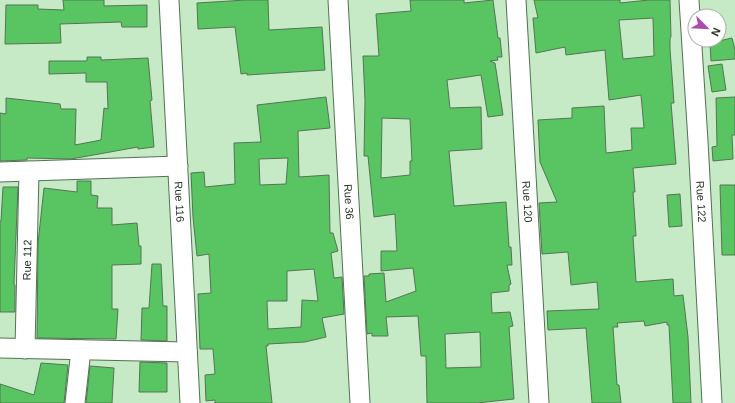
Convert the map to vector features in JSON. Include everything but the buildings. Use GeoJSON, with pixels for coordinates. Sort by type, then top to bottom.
{"type":"FeatureCollection","features":[{"type":"Feature","properties":{"kind":"street","name":"Rue 116"},"geometry":{"type":"LineString","coordinates":[[169,0],[190,403]]}},
{"type":"Feature","properties":{"kind":"street","name":"Rue 36"},"geometry":{"type":"LineString","coordinates":[[338,0],[360,403]]}},
{"type":"Feature","properties":{"kind":"street","name":"Rue 120"},"geometry":{"type":"LineString","coordinates":[[516,0],[539,403]]}},
{"type":"Feature","properties":{"kind":"street","name":"Rue 122"},"geometry":{"type":"LineString","coordinates":[[689,0],[712,403]]}},
{"type":"Feature","properties":{"kind":"street"},"geometry":{"type":"LineString","coordinates":[[0,172],[178,166]]}},
{"type":"Feature","properties":{"kind":"street","name":"Rue 112"},"geometry":{"type":"LineString","coordinates":[[25,349],[29,171]]}},
{"type":"Feature","properties":{"kind":"street"},"geometry":{"type":"LineString","coordinates":[[0,348],[187,352]]}},
{"type":"Feature","properties":{"kind":"street"},"geometry":{"type":"LineString","coordinates":[[75,403],[81,350]]}}]}
